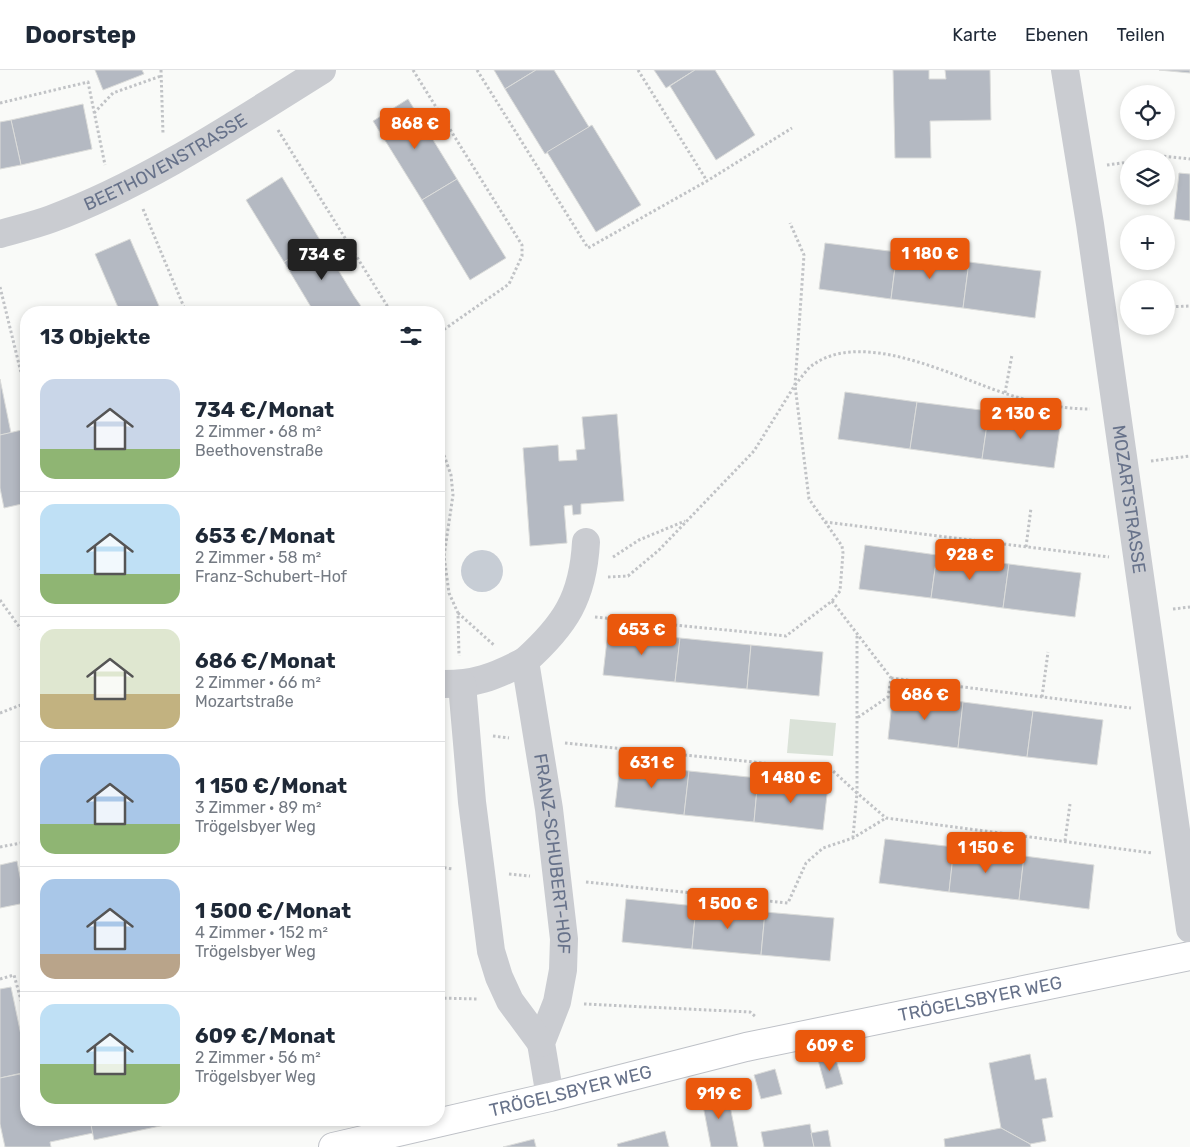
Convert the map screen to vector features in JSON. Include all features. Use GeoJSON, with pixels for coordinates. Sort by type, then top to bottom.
{"type":"FeatureCollection","features":[{"type":"Feature","properties":{"kind":"street","name":"BEETHOVENSTRASSE"},"geometry":{"type":"LineString","coordinates":[[0,234],[51,219],[123,186],[216,137],[322,70]]}},
{"type":"Feature","properties":{"kind":"street","name":"MOZARTSTRASSE"},"geometry":{"type":"LineString","coordinates":[[1065,70],[1084,179],[1190,929]]}},
{"type":"Feature","properties":{"kind":"street"},"geometry":{"type":"LineString","coordinates":[[550,1096],[541,1043],[510,1001],[499,977],[491,951],[466,733],[455,684],[495,676],[520,664],[549,639],[567,614],[583,576],[586,542]]}},
{"type":"Feature","properties":{"kind":"street","name":"FRANZ-SCHUBERT-HOF"},"geometry":{"type":"LineString","coordinates":[[520,664],[537,741],[558,879],[564,939],[563,970],[557,1002],[541,1043]]}},
{"type":"Feature","properties":{"kind":"street","name":"TRÖGELSBYER WEG"},"geometry":{"type":"LineString","coordinates":[[445,1121],[786,1039],[1190,956]]}},
{"type":"Feature","properties":{"kind":"street","name":"TRÖGELSBYER WEG"},"geometry":{"type":"LineString","coordinates":[[333,1147],[422,1126]]}},
{"type":"Feature","properties":{"kind":"path"},"geometry":{"type":"LineString","coordinates":[[161,70],[164,145],[170,161]]}},
{"type":"Feature","properties":{"kind":"path"},"geometry":{"type":"LineString","coordinates":[[413,70],[522,245],[522,256],[509,284],[445,329]]}},
{"type":"Feature","properties":{"kind":"path"},"geometry":{"type":"LineString","coordinates":[[477,70],[588,248],[707,181],[792,128]]}},
{"type":"Feature","properties":{"kind":"path"},"geometry":{"type":"LineString","coordinates":[[638,70],[707,181]]}},
{"type":"Feature","properties":{"kind":"path"},"geometry":{"type":"LineString","coordinates":[[94,113],[113,93],[161,76]]}},
{"type":"Feature","properties":{"kind":"path"},"geometry":{"type":"LineString","coordinates":[[0,103],[88,82],[105,165],[142,206],[184,306]]}},
{"type":"Feature","properties":{"kind":"path"},"geometry":{"type":"LineString","coordinates":[[264,107],[387,306]]}},
{"type":"Feature","properties":{"kind":"path"},"geometry":{"type":"LineString","coordinates":[[1175,157],[1190,159]]}},
{"type":"Feature","properties":{"kind":"path"},"geometry":{"type":"LineString","coordinates":[[567,614],[786,636],[832,601],[840,591],[842,546],[809,499],[795,385],[804,255],[790,222]]}},
{"type":"Feature","properties":{"kind":"path"},"geometry":{"type":"LineString","coordinates":[[0,287],[20,369]]}},
{"type":"Feature","properties":{"kind":"path"},"geometry":{"type":"LineString","coordinates":[[1175,307],[1190,306]]}},
{"type":"Feature","properties":{"kind":"path"},"geometry":{"type":"LineString","coordinates":[[583,576],[628,576],[659,550],[754,451],[795,385],[810,367],[846,353],[864,352],[898,356],[929,365],[1005,393],[1052,406],[1117,409]]}},
{"type":"Feature","properties":{"kind":"path"},"geometry":{"type":"LineString","coordinates":[[1005,393],[1012,355]]}},
{"type":"Feature","properties":{"kind":"path"},"geometry":{"type":"LineString","coordinates":[[1124,464],[1190,456]]}},
{"type":"Feature","properties":{"kind":"path"},"geometry":{"type":"LineString","coordinates":[[445,458],[451,475],[453,495],[453,507],[445,552]]}},
{"type":"Feature","properties":{"kind":"path"},"geometry":{"type":"LineString","coordinates":[[1026,547],[1031,508]]}},
{"type":"Feature","properties":{"kind":"path"},"geometry":{"type":"LineString","coordinates":[[583,576],[639,540],[686,521]]}},
{"type":"Feature","properties":{"kind":"path"},"geometry":{"type":"LineString","coordinates":[[825,522],[1138,561]]}},
{"type":"Feature","properties":{"kind":"path"},"geometry":{"type":"LineString","coordinates":[[445,570],[449,593],[458,613],[458,649],[455,684]]}},
{"type":"Feature","properties":{"kind":"path"},"geometry":{"type":"LineString","coordinates":[[0,600],[20,628]]}},
{"type":"Feature","properties":{"kind":"path"},"geometry":{"type":"LineString","coordinates":[[832,601],[890,678],[888,696],[857,718]]}},
{"type":"Feature","properties":{"kind":"path"},"geometry":{"type":"LineString","coordinates":[[458,613],[520,664]]}},
{"type":"Feature","properties":{"kind":"path"},"geometry":{"type":"LineString","coordinates":[[853,838],[857,793],[857,636]]}},
{"type":"Feature","properties":{"kind":"path"},"geometry":{"type":"LineString","coordinates":[[1042,696],[1048,652]]}},
{"type":"Feature","properties":{"kind":"path"},"geometry":{"type":"LineString","coordinates":[[890,678],[1159,711]]}},
{"type":"Feature","properties":{"kind":"path"},"geometry":{"type":"LineString","coordinates":[[0,713],[20,705]]}},
{"type":"Feature","properties":{"kind":"path"},"geometry":{"type":"LineString","coordinates":[[466,733],[832,770],[886,818],[1179,856]]}},
{"type":"Feature","properties":{"kind":"path"},"geometry":{"type":"LineString","coordinates":[[1065,841],[1070,804]]}},
{"type":"Feature","properties":{"kind":"path"},"geometry":{"type":"LineString","coordinates":[[445,868],[788,903],[806,863],[823,848],[853,838],[886,818]]}},
{"type":"Feature","properties":{"kind":"path"},"geometry":{"type":"LineString","coordinates":[[0,847],[20,843]]}},
{"type":"Feature","properties":{"kind":"path"},"geometry":{"type":"LineString","coordinates":[[0,979],[14,976],[20,997]]}},
{"type":"Feature","properties":{"kind":"path"},"geometry":{"type":"LineString","coordinates":[[445,998],[510,1001]]}},
{"type":"Feature","properties":{"kind":"path"},"geometry":{"type":"LineString","coordinates":[[557,1002],[750,1012],[786,1039]]}},
{"type":"Feature","properties":{"kind":"shaded area"},"geometry":{"type":"Polygon","coordinates":[[[486,550],[494,553],[500,559],[503,571],[500,583],[494,589],[478,592],[470,589],[464,583],[461,567],[464,559],[470,553],[486,550]]]}},
{"type":"Feature","properties":{"kind":"shaded area"},"geometry":{"type":"Polygon","coordinates":[[[790,719],[836,723],[833,756],[787,753],[790,719]]]}},
{"type":"Feature","properties":{"kind":"building"},"geometry":{"type":"Polygon","coordinates":[[[95,70],[142,70],[144,74],[103,90],[95,70]]]}},
{"type":"Feature","properties":{"kind":"building"},"geometry":{"type":"Polygon","coordinates":[[[494,70],[536,70],[505,89],[494,70]]]}},
{"type":"Feature","properties":{"kind":"building"},"geometry":{"type":"Polygon","coordinates":[[[536,70],[554,70],[589,127],[545,154],[505,89],[536,70]]]}},
{"type":"Feature","properties":{"kind":"building"},"geometry":{"type":"Polygon","coordinates":[[[654,70],[695,70],[666,88],[654,70]]]}},
{"type":"Feature","properties":{"kind":"building"},"geometry":{"type":"Polygon","coordinates":[[[695,70],[715,70],[755,135],[716,160],[670,86],[695,70]]]}},
{"type":"Feature","properties":{"kind":"building"},"geometry":{"type":"Polygon","coordinates":[[[893,70],[929,70],[929,79],[946,79],[945,70],[990,70],[991,120],[930,121],[931,158],[895,158],[893,70]]]}},
{"type":"Feature","properties":{"kind":"building"},"geometry":{"type":"Polygon","coordinates":[[[1159,70],[1190,70],[1190,73],[1159,70]]]}},
{"type":"Feature","properties":{"kind":"building"},"geometry":{"type":"Polygon","coordinates":[[[408,99],[457,179],[422,200],[373,121],[408,99]]]}},
{"type":"Feature","properties":{"kind":"building"},"geometry":{"type":"Polygon","coordinates":[[[83,104],[92,149],[21,165],[11,120],[83,104]]]}},
{"type":"Feature","properties":{"kind":"building"},"geometry":{"type":"Polygon","coordinates":[[[11,120],[21,165],[0,169],[0,122],[11,120]]]}},
{"type":"Feature","properties":{"kind":"building"},"geometry":{"type":"Polygon","coordinates":[[[592,125],[641,205],[596,232],[547,152],[592,125]]]}},
{"type":"Feature","properties":{"kind":"building"},"geometry":{"type":"Polygon","coordinates":[[[1179,173],[1190,174],[1190,221],[1175,219],[1179,173]]]}},
{"type":"Feature","properties":{"kind":"building"},"geometry":{"type":"Polygon","coordinates":[[[282,177],[320,240],[284,262],[246,200],[282,177]]]}},
{"type":"Feature","properties":{"kind":"building"},"geometry":{"type":"Polygon","coordinates":[[[457,179],[506,258],[470,280],[422,200],[457,179]]]}},
{"type":"Feature","properties":{"kind":"building"},"geometry":{"type":"Polygon","coordinates":[[[130,239],[159,306],[117,306],[95,254],[130,239]]]}},
{"type":"Feature","properties":{"kind":"building"},"geometry":{"type":"Polygon","coordinates":[[[320,240],[361,306],[310,306],[284,262],[320,240]]]}},
{"type":"Feature","properties":{"kind":"building"},"geometry":{"type":"Polygon","coordinates":[[[825,243],[897,252],[891,299],[819,289],[825,243]]]}},
{"type":"Feature","properties":{"kind":"building"},"geometry":{"type":"Polygon","coordinates":[[[897,252],[969,262],[963,308],[891,299],[897,252]]]}},
{"type":"Feature","properties":{"kind":"building"},"geometry":{"type":"Polygon","coordinates":[[[969,262],[1041,271],[1035,318],[963,308],[969,262]]]}},
{"type":"Feature","properties":{"kind":"building"},"geometry":{"type":"Polygon","coordinates":[[[0,379],[11,433],[0,435],[0,379]]]}},
{"type":"Feature","properties":{"kind":"building"},"geometry":{"type":"Polygon","coordinates":[[[845,392],[917,402],[910,449],[838,439],[845,392]]]}},
{"type":"Feature","properties":{"kind":"building"},"geometry":{"type":"Polygon","coordinates":[[[917,402],[989,411],[982,459],[910,449],[917,402]]]}},
{"type":"Feature","properties":{"kind":"building"},"geometry":{"type":"Polygon","coordinates":[[[989,411],[1061,421],[1054,468],[982,459],[989,411]]]}},
{"type":"Feature","properties":{"kind":"building"},"geometry":{"type":"Polygon","coordinates":[[[617,414],[624,501],[581,504],[581,514],[573,515],[572,505],[564,506],[567,543],[530,546],[523,448],[558,445],[559,461],[577,460],[576,450],[585,449],[582,417],[617,414]]]}},
{"type":"Feature","properties":{"kind":"building"},"geometry":{"type":"Polygon","coordinates":[[[20,430],[20,504],[4,508],[0,488],[0,435],[20,430]]]}},
{"type":"Feature","properties":{"kind":"building"},"geometry":{"type":"Polygon","coordinates":[[[865,545],[937,555],[931,598],[859,589],[865,545]]]}},
{"type":"Feature","properties":{"kind":"building"},"geometry":{"type":"Polygon","coordinates":[[[937,555],[1009,564],[1003,608],[931,598],[937,555]]]}},
{"type":"Feature","properties":{"kind":"building"},"geometry":{"type":"Polygon","coordinates":[[[1009,564],[1081,573],[1075,617],[1003,608],[1009,564]]]}},
{"type":"Feature","properties":{"kind":"building"},"geometry":{"type":"Polygon","coordinates":[[[608,631],[680,638],[675,682],[603,675],[608,631]]]}},
{"type":"Feature","properties":{"kind":"building"},"geometry":{"type":"Polygon","coordinates":[[[680,638],[751,645],[747,689],[675,682],[680,638]]]}},
{"type":"Feature","properties":{"kind":"building"},"geometry":{"type":"Polygon","coordinates":[[[751,645],[823,652],[819,696],[747,689],[751,645]]]}},
{"type":"Feature","properties":{"kind":"building"},"geometry":{"type":"Polygon","coordinates":[[[893,693],[963,702],[958,748],[888,739],[893,693]]]}},
{"type":"Feature","properties":{"kind":"building"},"geometry":{"type":"Polygon","coordinates":[[[963,702],[1033,711],[1027,757],[958,748],[963,702]]]}},
{"type":"Feature","properties":{"kind":"building"},"geometry":{"type":"Polygon","coordinates":[[[1033,711],[1103,720],[1097,765],[1027,757],[1033,711]]]}},
{"type":"Feature","properties":{"kind":"building"},"geometry":{"type":"Polygon","coordinates":[[[620,764],[689,771],[684,815],[615,807],[620,764]]]}},
{"type":"Feature","properties":{"kind":"building"},"geometry":{"type":"Polygon","coordinates":[[[689,771],[758,778],[754,822],[684,815],[689,771]]]}},
{"type":"Feature","properties":{"kind":"building"},"geometry":{"type":"Polygon","coordinates":[[[758,778],[828,786],[823,830],[754,822],[758,778]]]}},
{"type":"Feature","properties":{"kind":"building"},"geometry":{"type":"Polygon","coordinates":[[[885,839],[954,847],[949,892],[879,883],[885,839]]]}},
{"type":"Feature","properties":{"kind":"building"},"geometry":{"type":"Polygon","coordinates":[[[954,847],[1024,856],[1019,900],[949,892],[954,847]]]}},
{"type":"Feature","properties":{"kind":"building"},"geometry":{"type":"Polygon","coordinates":[[[1024,856],[1094,865],[1089,909],[1019,900],[1024,856]]]}},
{"type":"Feature","properties":{"kind":"building"},"geometry":{"type":"Polygon","coordinates":[[[17,861],[20,877],[20,904],[0,908],[0,865],[17,861]]]}},
{"type":"Feature","properties":{"kind":"building"},"geometry":{"type":"Polygon","coordinates":[[[626,899],[696,906],[692,949],[622,942],[626,899]]]}},
{"type":"Feature","properties":{"kind":"building"},"geometry":{"type":"Polygon","coordinates":[[[696,906],[765,912],[761,955],[692,949],[696,906]]]}},
{"type":"Feature","properties":{"kind":"building"},"geometry":{"type":"Polygon","coordinates":[[[765,912],[834,918],[830,961],[761,955],[765,912]]]}},
{"type":"Feature","properties":{"kind":"building"},"geometry":{"type":"Polygon","coordinates":[[[11,987],[20,1030],[20,1073],[0,1078],[0,989],[11,987]]]}},
{"type":"Feature","properties":{"kind":"building"},"geometry":{"type":"Polygon","coordinates":[[[1030,1054],[1035,1080],[1046,1078],[1053,1117],[1042,1119],[1046,1141],[1030,1144],[1001,1128],[989,1063],[1030,1054]]]}},
{"type":"Feature","properties":{"kind":"building"},"geometry":{"type":"Polygon","coordinates":[[[835,1056],[843,1084],[826,1089],[818,1060],[835,1056]]]}},
{"type":"Feature","properties":{"kind":"building"},"geometry":{"type":"Polygon","coordinates":[[[775,1069],[782,1094],[761,1099],[754,1075],[775,1069]]]}},
{"type":"Feature","properties":{"kind":"building"},"geometry":{"type":"Polygon","coordinates":[[[20,1074],[20,1126],[91,1126],[93,1133],[50,1142],[51,1147],[5,1147],[0,1124],[0,1078],[20,1074]]]}},
{"type":"Feature","properties":{"kind":"building"},"geometry":{"type":"Polygon","coordinates":[[[727,1090],[738,1147],[711,1147],[701,1095],[727,1090]]]}},
{"type":"Feature","properties":{"kind":"building"},"geometry":{"type":"Polygon","coordinates":[[[810,1124],[814,1147],[764,1147],[761,1132],[810,1124]]]}},
{"type":"Feature","properties":{"kind":"building"},"geometry":{"type":"Polygon","coordinates":[[[91,1126],[160,1126],[94,1140],[91,1126]]]}},
{"type":"Feature","properties":{"kind":"building"},"geometry":{"type":"Polygon","coordinates":[[[1001,1128],[1030,1144],[1031,1147],[945,1147],[944,1139],[1001,1128]]]}},
{"type":"Feature","properties":{"kind":"building"},"geometry":{"type":"Polygon","coordinates":[[[828,1130],[831,1147],[814,1147],[811,1133],[828,1130]]]}},
{"type":"Feature","properties":{"kind":"building"},"geometry":{"type":"Polygon","coordinates":[[[665,1131],[669,1147],[618,1147],[617,1144],[665,1131]]]}},
{"type":"Feature","properties":{"kind":"building"},"geometry":{"type":"Polygon","coordinates":[[[534,1139],[536,1147],[503,1147],[534,1139]]]}}]}
